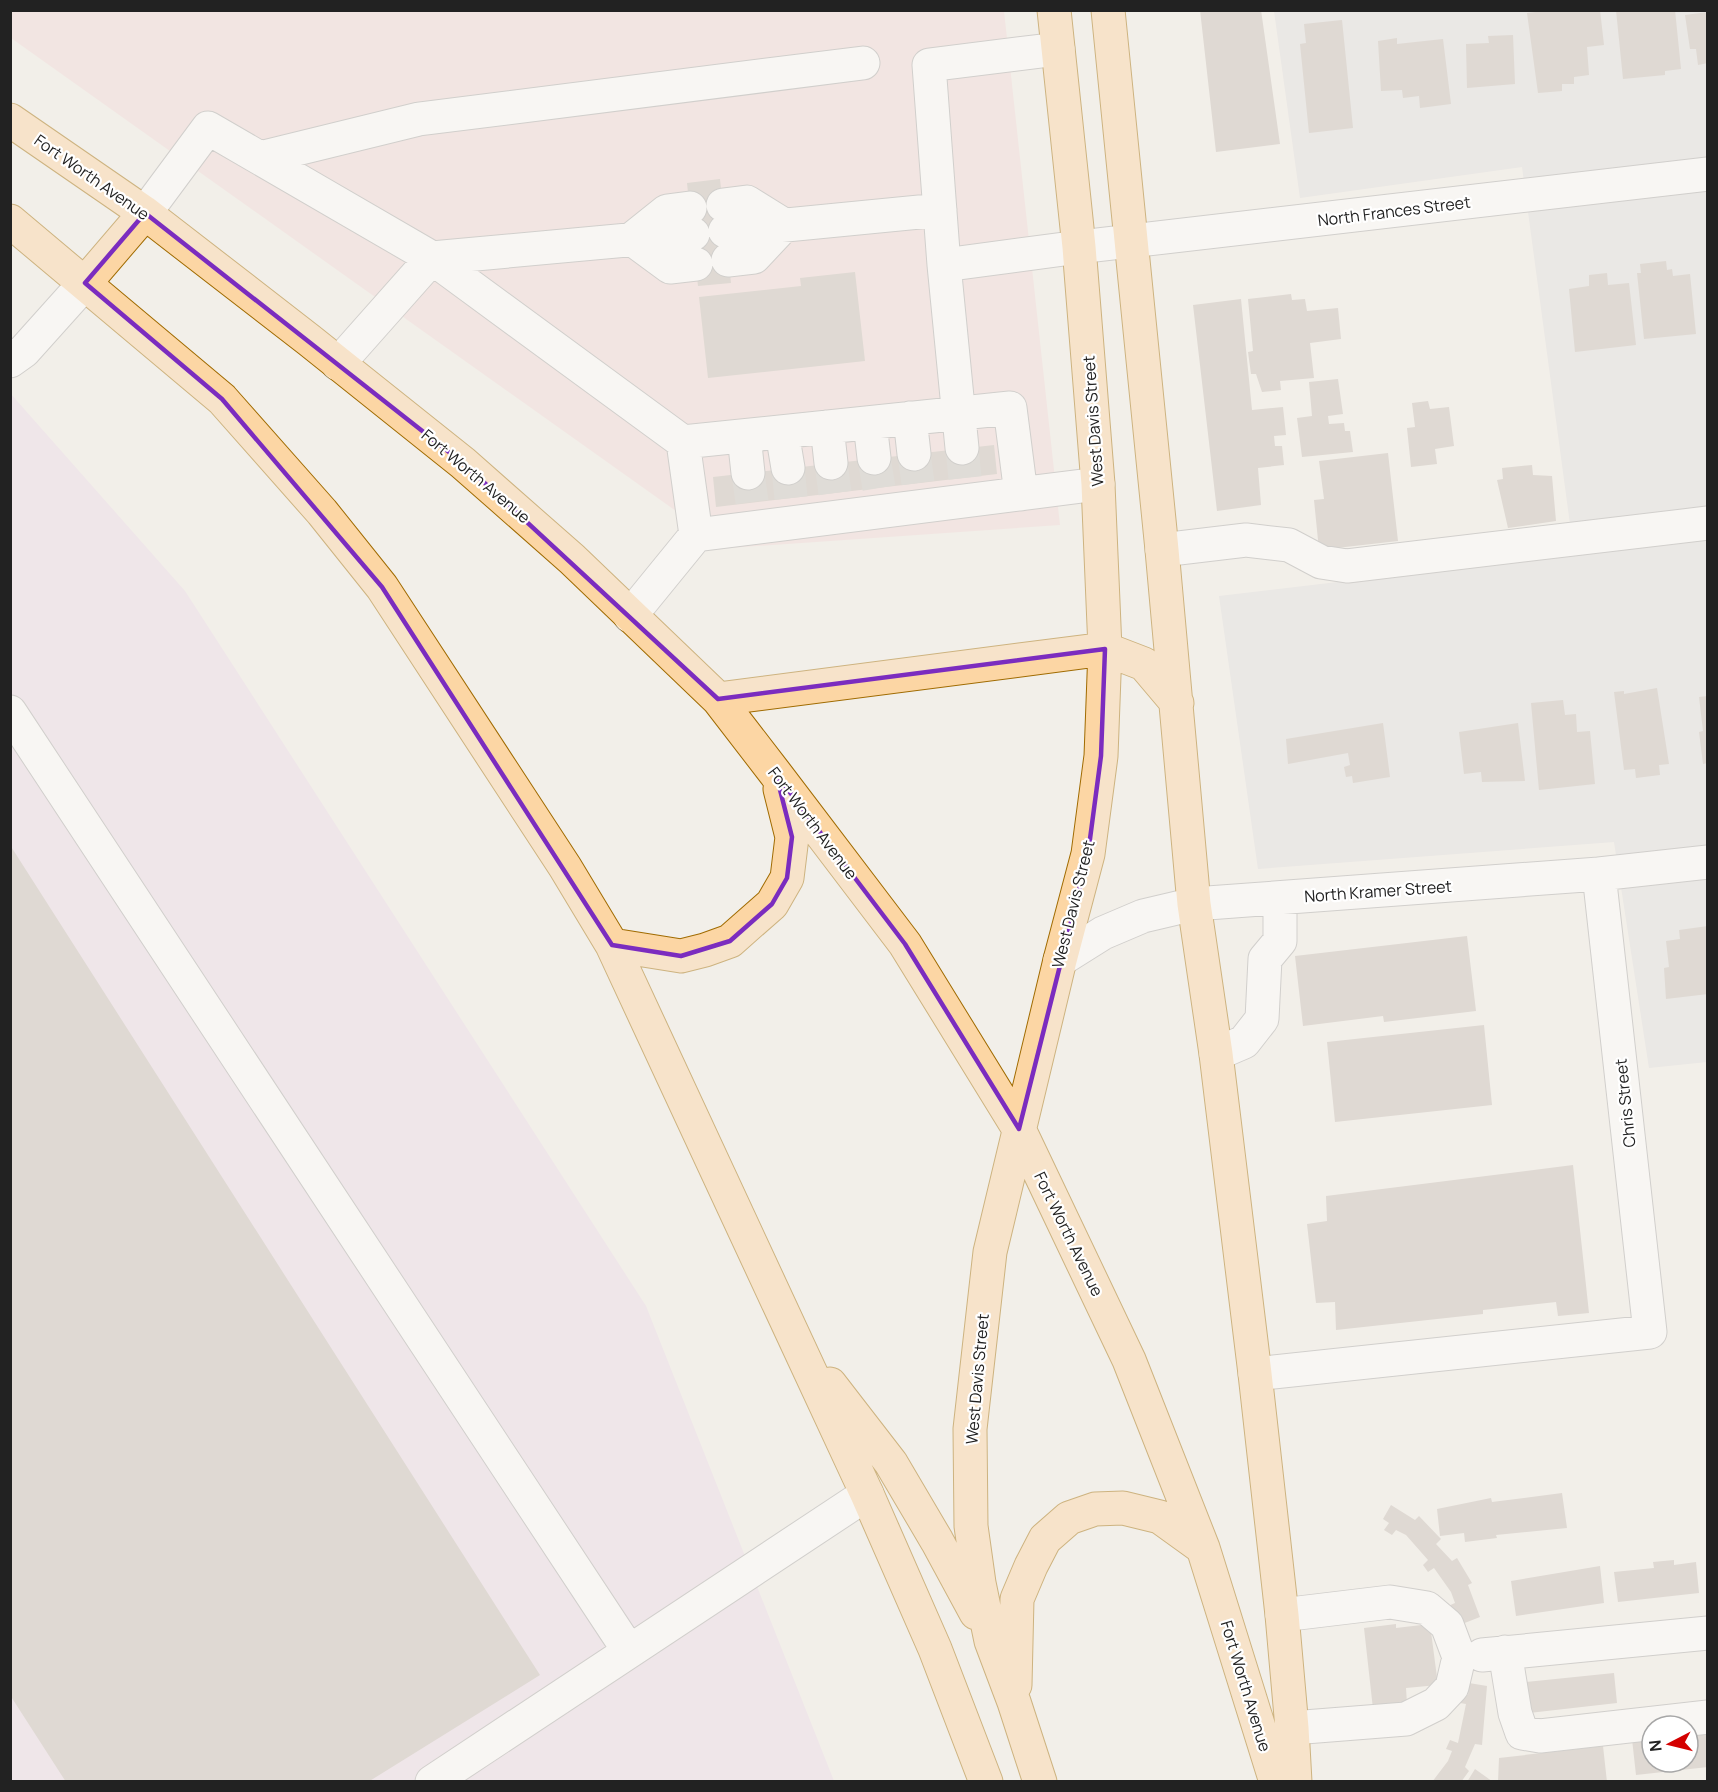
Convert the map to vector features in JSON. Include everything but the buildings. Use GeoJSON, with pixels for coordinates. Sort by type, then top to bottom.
{"type":"FeatureCollection","features":[{"type":"Feature","properties":{"kind":"main road","name":"West Davis Street"},"geometry":{"type":"LineString","coordinates":[[1040,1782],[991,1641],[971,1527],[970,1429],[990,1252],[1060,960],[1088,854],[1101,756],[1105,649],[1098,484],[1079,247],[1054,10]]}},
{"type":"Feature","properties":{"kind":"main road"},"geometry":{"type":"LineString","coordinates":[[1108,10],[1177,703],[1194,904],[1216,1054],[1255,1374],[1282,1615],[1295,1782]]}},
{"type":"Feature","properties":{"kind":"main road","name":"Fort Worth Avenue"},"geometry":{"type":"LineString","coordinates":[[10,120],[145,213],[463,463],[572,559],[718,699],[775,772],[905,944],[1019,1129],[1129,1360],[1203,1548],[1276,1782]]}},
{"type":"Feature","properties":{"kind":"main road"},"geometry":{"type":"LineString","coordinates":[[85,283],[145,213]]}},
{"type":"Feature","properties":{"kind":"main road"},"geometry":{"type":"LineString","coordinates":[[10,221],[222,399],[322,512],[375,579],[566,867],[612,945],[867,1494],[935,1649],[986,1782]]}},
{"type":"Feature","properties":{"kind":"main road"},"geometry":{"type":"LineString","coordinates":[[718,699],[1105,649],[1144,664],[1177,703]]}},
{"type":"Feature","properties":{"kind":"main road"},"geometry":{"type":"LineString","coordinates":[[612,945],[681,956],[705,950],[730,940],[772,904],[787,878],[792,837],[775,772]]}},
{"type":"Feature","properties":{"kind":"main road"},"geometry":{"type":"LineString","coordinates":[[793,1334],[891,1462],[937,1540],[991,1641]]}},
{"type":"Feature","properties":{"kind":"main road"},"geometry":{"type":"LineString","coordinates":[[1014,1702],[1017,1599],[1045,1539],[1069,1518],[1095,1509],[1123,1508],[1160,1517],[1203,1548]]}},
{"type":"Feature","properties":{"kind":"street"},"geometry":{"type":"LineString","coordinates":[[965,476],[944,265],[929,65],[1058,49]]}},
{"type":"Feature","properties":{"kind":"street"},"geometry":{"type":"LineString","coordinates":[[260,158],[419,119],[863,63]]}},
{"type":"Feature","properties":{"kind":"street"},"geometry":{"type":"LineString","coordinates":[[145,213],[208,128],[432,258],[683,442],[1010,408],[1021,494]]}},
{"type":"Feature","properties":{"kind":"street","name":"North Frances Street"},"geometry":{"type":"LineString","coordinates":[[944,265],[1079,247],[1707,174]]}},
{"type":"Feature","properties":{"kind":"street"},"geometry":{"type":"LineString","coordinates":[[784,225],[754,257],[726,232],[747,202],[784,225],[940,210]]}},
{"type":"Feature","properties":{"kind":"street"},"geometry":{"type":"LineString","coordinates":[[338,364],[432,258],[693,235]]}},
{"type":"Feature","properties":{"kind":"street"},"geometry":{"type":"LineString","coordinates":[[10,361],[24,351],[85,283]]}},
{"type":"Feature","properties":{"kind":"street"},"geometry":{"type":"LineString","coordinates":[[910,418],[918,481]]}},
{"type":"Feature","properties":{"kind":"street"},"geometry":{"type":"LineString","coordinates":[[870,423],[878,486]]}},
{"type":"Feature","properties":{"kind":"street"},"geometry":{"type":"LineString","coordinates":[[826,427],[834,491]]}},
{"type":"Feature","properties":{"kind":"street"},"geometry":{"type":"LineString","coordinates":[[782,432],[791,496]]}},
{"type":"Feature","properties":{"kind":"street"},"geometry":{"type":"LineString","coordinates":[[744,436],[752,501]]}},
{"type":"Feature","properties":{"kind":"street"},"geometry":{"type":"LineString","coordinates":[[683,442],[696,535]]}},
{"type":"Feature","properties":{"kind":"street"},"geometry":{"type":"LineString","coordinates":[[630,616],[696,535],[752,501],[965,476],[1021,494],[1098,484]]}},
{"type":"Feature","properties":{"kind":"street"},"geometry":{"type":"LineString","coordinates":[[1162,550],[1246,540],[1289,545],[1322,562],[1347,566],[1707,523]]}},
{"type":"Feature","properties":{"kind":"street"},"geometry":{"type":"LineString","coordinates":[[10,712],[629,1651]]}},
{"type":"Feature","properties":{"kind":"street","name":"North Kramer Street"},"geometry":{"type":"LineString","coordinates":[[1060,960],[1103,933],[1143,916],[1194,904],[1599,874],[1707,862]]}},
{"type":"Feature","properties":{"kind":"street","name":"Chris Street"},"geometry":{"type":"LineString","coordinates":[[1255,1374],[1650,1332],[1599,874]]}},
{"type":"Feature","properties":{"kind":"street"},"geometry":{"type":"LineString","coordinates":[[1216,1054],[1244,1042],[1262,1019],[1265,959],[1280,940],[1280,898]]}},
{"type":"Feature","properties":{"kind":"street"},"geometry":{"type":"LineString","coordinates":[[432,1782],[867,1494]]}},
{"type":"Feature","properties":{"kind":"street"},"geometry":{"type":"LineString","coordinates":[[1282,1615],[1390,1602],[1427,1608],[1447,1625],[1459,1657],[1452,1687],[1436,1704],[1406,1719],[1292,1728]]}},
{"type":"Feature","properties":{"kind":"street"},"geometry":{"type":"LineString","coordinates":[[1459,1657],[1707,1633]]}},
{"type":"Feature","properties":{"kind":"street"},"geometry":{"type":"LineString","coordinates":[[1504,1652],[1515,1713],[1522,1733],[1540,1736],[1707,1717]]}},
{"type":"Feature","properties":{"kind":"highlighted area"},"geometry":{"type":"Polygon","coordinates":[[[145,213],[463,463],[718,699],[1105,649],[1101,756],[1088,854],[1019,1129],[905,944],[776,774],[792,837],[787,878],[772,904],[730,941],[681,956],[612,945],[382,587],[222,399],[85,283],[145,213]]]}},
{"type":"Feature","properties":{"kind":"shaded area"},"geometry":{"type":"Polygon","coordinates":[[[11,10],[1004,11],[1060,525],[728,548],[11,38],[11,10]]]}},
{"type":"Feature","properties":{"kind":"shaded area"},"geometry":{"type":"Polygon","coordinates":[[[1274,11],[1707,11],[1707,1062],[1649,1068],[1614,842],[1258,869],[1219,596],[1574,554],[1522,167],[1300,198],[1274,11]]]}},
{"type":"Feature","properties":{"kind":"shaded area"},"geometry":{"type":"Polygon","coordinates":[[[10,393],[185,591],[646,1306],[834,1781],[11,1781],[10,393]]]}},
{"type":"Feature","properties":{"kind":"tunnel"},"geometry":{"type":"LineString","coordinates":[[962,448],[965,478]]}},
{"type":"Feature","properties":{"kind":"tunnel"},"geometry":{"type":"LineString","coordinates":[[914,454],[918,483]]}},
{"type":"Feature","properties":{"kind":"tunnel"},"geometry":{"type":"LineString","coordinates":[[874,458],[879,488]]}},
{"type":"Feature","properties":{"kind":"tunnel"},"geometry":{"type":"LineString","coordinates":[[831,463],[835,493]]}},
{"type":"Feature","properties":{"kind":"tunnel"},"geometry":{"type":"LineString","coordinates":[[788,468],[791,498]]}},
{"type":"Feature","properties":{"kind":"tunnel"},"geometry":{"type":"LineString","coordinates":[[748,473],[752,502]]}}]}
